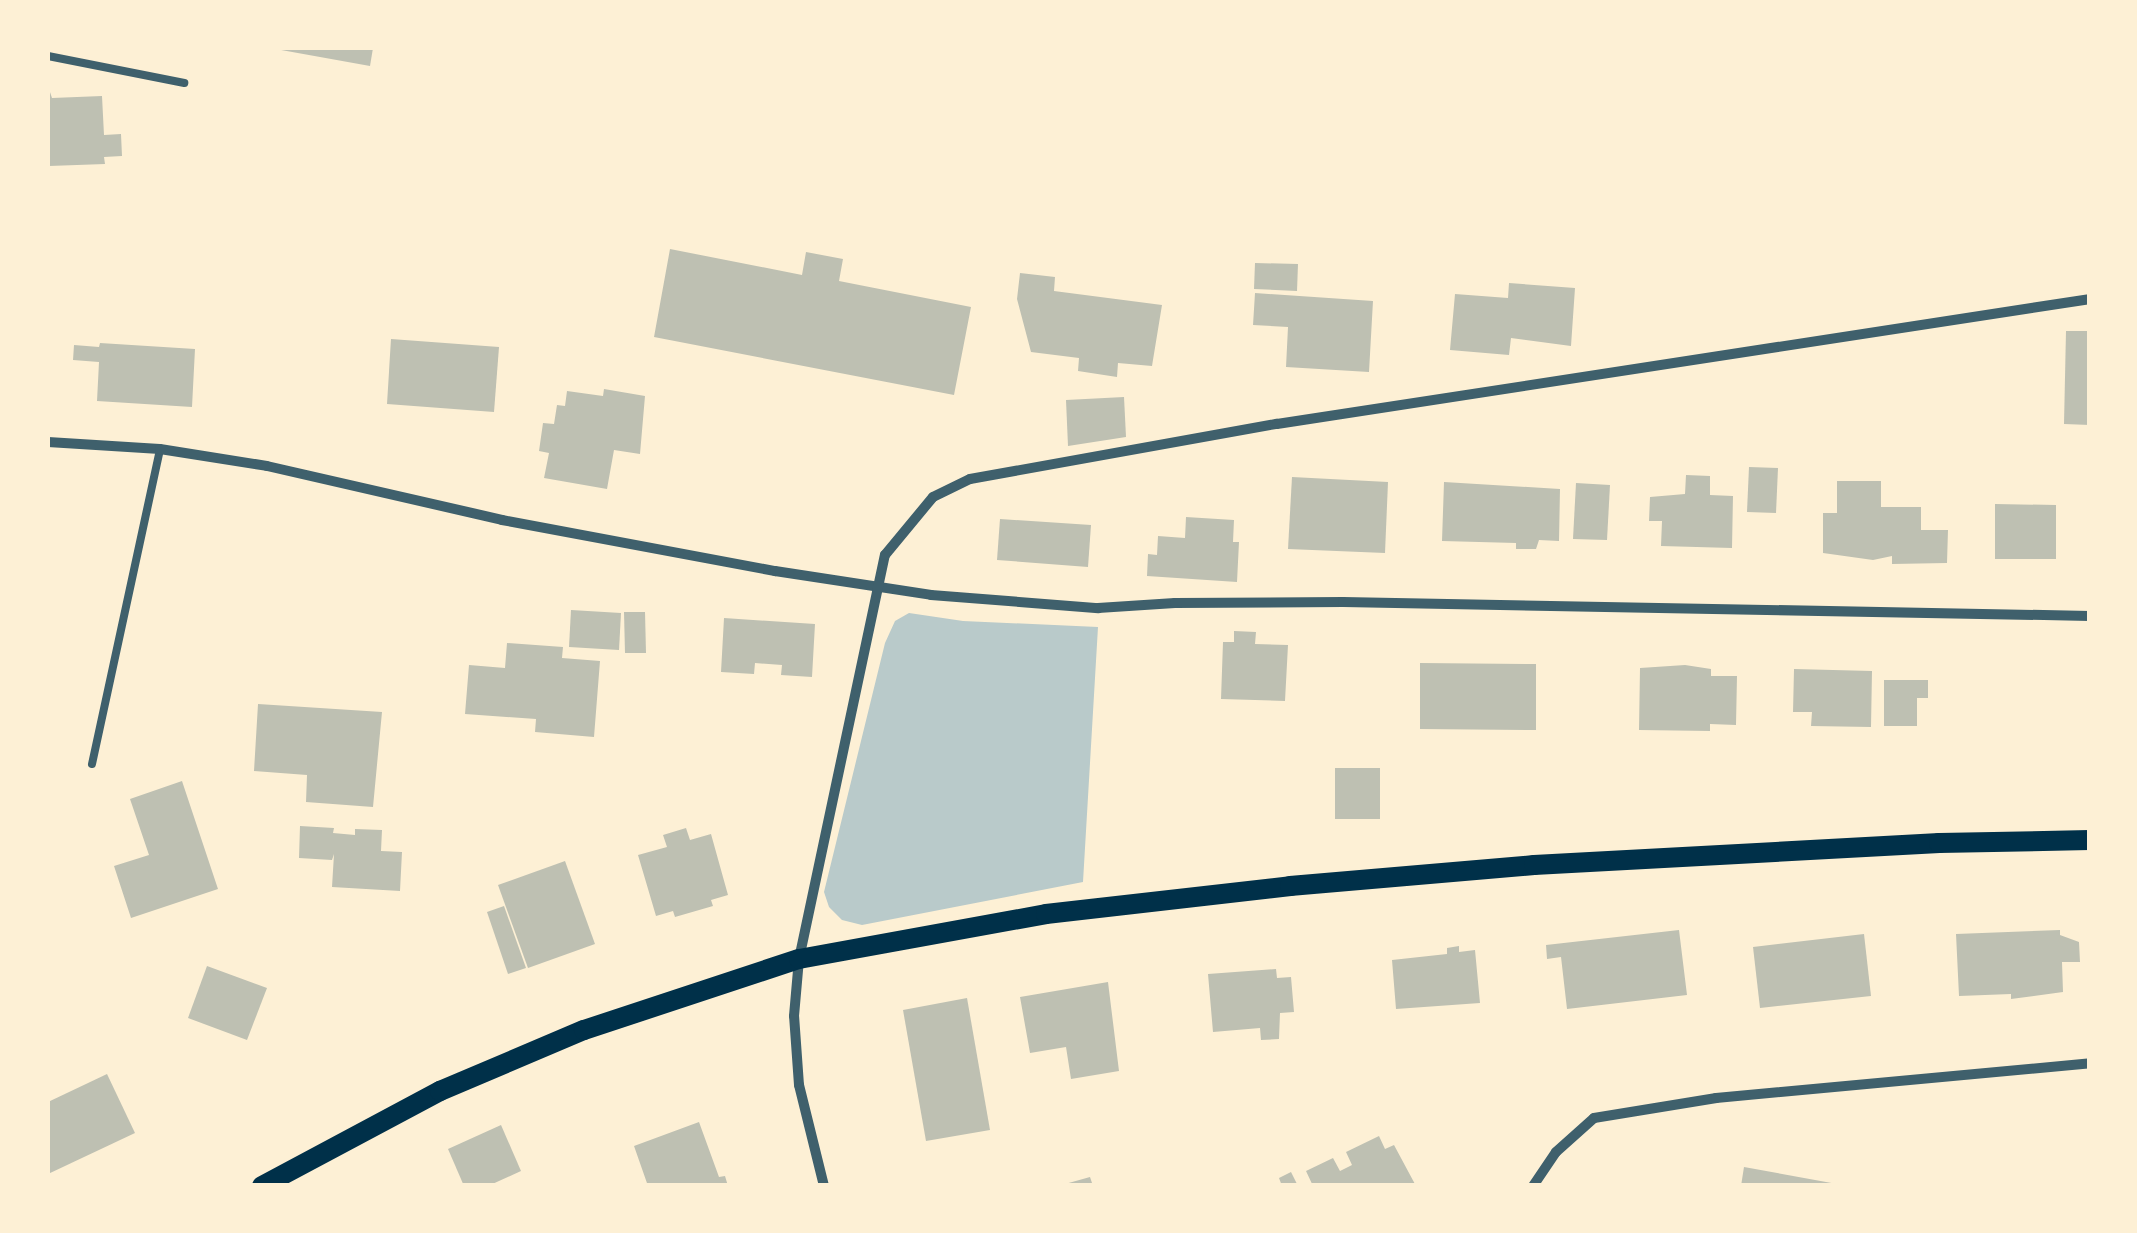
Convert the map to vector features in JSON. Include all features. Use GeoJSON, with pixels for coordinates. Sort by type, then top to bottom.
{"type":"FeatureCollection","features":[{"type":"Feature","properties":{"kind":"main road"},"geometry":{"type":"LineString","coordinates":[[262,1186],[458,1083],[584,1030],[800,959],[1046,914],[1290,886],[1534,865],[2090,840]]}},
{"type":"Feature","properties":{"kind":"street"},"geometry":{"type":"LineString","coordinates":[[824,1186],[799,1085],[794,1016],[800,959],[885,555],[906,524],[933,497],[970,478],[1494,387],[1634,372],[2090,299]]}},
{"type":"Feature","properties":{"kind":"street"},"geometry":{"type":"LineString","coordinates":[[48,442],[160,449],[267,466],[502,520],[877,588],[1098,608],[1175,603],[1344,602],[2090,616]]}},
{"type":"Feature","properties":{"kind":"street"},"geometry":{"type":"LineString","coordinates":[[1534,1186],[1556,1152],[1594,1118],[1716,1098],[2090,1064]]}},
{"type":"Feature","properties":{"kind":"lane"},"geometry":{"type":"LineString","coordinates":[[48,56],[184,83]]}},
{"type":"Feature","properties":{"kind":"lane"},"geometry":{"type":"LineString","coordinates":[[92,764],[160,449]]}},
{"type":"Feature","properties":{"kind":"shaded area"},"geometry":{"type":"Polygon","coordinates":[[[909,613],[963,621],[1098,627],[1083,882],[862,925],[842,920],[829,907],[824,892],[885,643],[895,621],[909,613]]]}},
{"type":"Feature","properties":{"kind":"building"},"geometry":{"type":"Polygon","coordinates":[[[270,48],[373,48],[370,66],[270,48]]]}},
{"type":"Feature","properties":{"kind":"building"},"geometry":{"type":"Polygon","coordinates":[[[48,86],[52,98],[102,96],[104,135],[121,134],[122,156],[104,157],[105,164],[49,166],[48,86]]]}},
{"type":"Feature","properties":{"kind":"building"},"geometry":{"type":"Polygon","coordinates":[[[670,249],[802,275],[806,252],[843,259],[839,281],[971,307],[954,395],[654,337],[670,249]]]}},
{"type":"Feature","properties":{"kind":"building"},"geometry":{"type":"Polygon","coordinates":[[[1255,263],[1298,264],[1297,291],[1254,289],[1255,263]]]}},
{"type":"Feature","properties":{"kind":"building"},"geometry":{"type":"Polygon","coordinates":[[[1020,273],[1055,277],[1054,291],[1162,305],[1152,366],[1118,363],[1117,377],[1078,371],[1079,358],[1031,352],[1017,299],[1020,273]]]}},
{"type":"Feature","properties":{"kind":"building"},"geometry":{"type":"Polygon","coordinates":[[[1509,283],[1575,288],[1571,346],[1511,338],[1509,355],[1450,350],[1455,294],[1508,298],[1509,283]]]}},
{"type":"Feature","properties":{"kind":"building"},"geometry":{"type":"Polygon","coordinates":[[[1255,293],[1373,301],[1369,372],[1286,367],[1288,327],[1253,325],[1255,293]]]}},
{"type":"Feature","properties":{"kind":"building"},"geometry":{"type":"Polygon","coordinates":[[[2066,331],[2090,331],[2090,425],[2064,424],[2066,331]]]}},
{"type":"Feature","properties":{"kind":"building"},"geometry":{"type":"Polygon","coordinates":[[[391,339],[499,347],[494,412],[387,404],[391,339]]]}},
{"type":"Feature","properties":{"kind":"building"},"geometry":{"type":"Polygon","coordinates":[[[100,343],[195,349],[192,407],[97,401],[99,362],[73,360],[74,345],[99,347],[100,343]]]}},
{"type":"Feature","properties":{"kind":"building"},"geometry":{"type":"Polygon","coordinates":[[[604,389],[645,396],[640,454],[614,450],[607,489],[544,478],[549,453],[539,451],[543,423],[554,424],[557,405],[565,406],[567,391],[603,396],[604,389]]]}},
{"type":"Feature","properties":{"kind":"building"},"geometry":{"type":"Polygon","coordinates":[[[1124,397],[1126,437],[1068,446],[1066,400],[1124,397]]]}},
{"type":"Feature","properties":{"kind":"building"},"geometry":{"type":"Polygon","coordinates":[[[1749,467],[1778,468],[1776,513],[1747,512],[1749,467]]]}},
{"type":"Feature","properties":{"kind":"building"},"geometry":{"type":"Polygon","coordinates":[[[1686,475],[1710,476],[1710,495],[1733,496],[1732,548],[1661,546],[1662,521],[1649,521],[1650,497],[1685,494],[1686,475]]]}},
{"type":"Feature","properties":{"kind":"building"},"geometry":{"type":"Polygon","coordinates":[[[1292,477],[1388,482],[1385,553],[1288,549],[1292,477]]]}},
{"type":"Feature","properties":{"kind":"building"},"geometry":{"type":"Polygon","coordinates":[[[1837,481],[1881,481],[1881,507],[1921,507],[1921,530],[1948,530],[1947,563],[1892,564],[1892,556],[1873,560],[1823,553],[1823,513],[1837,513],[1837,481]]]}},
{"type":"Feature","properties":{"kind":"building"},"geometry":{"type":"Polygon","coordinates":[[[1444,482],[1560,489],[1559,541],[1539,540],[1536,549],[1516,549],[1516,543],[1442,541],[1444,482]]]}},
{"type":"Feature","properties":{"kind":"building"},"geometry":{"type":"Polygon","coordinates":[[[1576,483],[1610,485],[1607,540],[1573,539],[1576,483]]]}},
{"type":"Feature","properties":{"kind":"building"},"geometry":{"type":"Polygon","coordinates":[[[1995,504],[2056,505],[2056,559],[1995,559],[1995,504]]]}},
{"type":"Feature","properties":{"kind":"building"},"geometry":{"type":"Polygon","coordinates":[[[1186,517],[1234,520],[1233,542],[1239,542],[1237,582],[1147,576],[1148,554],[1157,555],[1158,536],[1185,538],[1186,517]]]}},
{"type":"Feature","properties":{"kind":"building"},"geometry":{"type":"Polygon","coordinates":[[[1000,519],[1091,525],[1088,567],[997,560],[1000,519]]]}},
{"type":"Feature","properties":{"kind":"building"},"geometry":{"type":"Polygon","coordinates":[[[571,610],[621,613],[619,650],[569,647],[571,610]]]}},
{"type":"Feature","properties":{"kind":"building"},"geometry":{"type":"Polygon","coordinates":[[[624,612],[645,612],[646,653],[625,653],[624,612]]]}},
{"type":"Feature","properties":{"kind":"building"},"geometry":{"type":"Polygon","coordinates":[[[724,618],[815,624],[812,677],[781,675],[782,665],[755,663],[754,674],[721,672],[724,618]]]}},
{"type":"Feature","properties":{"kind":"building"},"geometry":{"type":"Polygon","coordinates":[[[1234,631],[1256,632],[1255,644],[1288,645],[1285,701],[1221,699],[1223,642],[1234,642],[1234,631]]]}},
{"type":"Feature","properties":{"kind":"building"},"geometry":{"type":"Polygon","coordinates":[[[507,643],[563,647],[562,658],[600,661],[594,737],[535,732],[536,719],[465,714],[469,665],[505,668],[507,643]]]}},
{"type":"Feature","properties":{"kind":"building"},"geometry":{"type":"Polygon","coordinates":[[[1420,663],[1536,664],[1536,730],[1420,729],[1420,663]]]}},
{"type":"Feature","properties":{"kind":"building"},"geometry":{"type":"Polygon","coordinates":[[[1685,665],[1711,669],[1711,676],[1737,676],[1736,725],[1710,724],[1710,731],[1639,730],[1640,668],[1685,665]]]}},
{"type":"Feature","properties":{"kind":"building"},"geometry":{"type":"Polygon","coordinates":[[[1794,669],[1872,671],[1871,727],[1811,726],[1812,712],[1793,712],[1794,669]]]}},
{"type":"Feature","properties":{"kind":"building"},"geometry":{"type":"Polygon","coordinates":[[[1884,680],[1928,680],[1928,698],[1917,698],[1917,726],[1884,726],[1884,680]]]}},
{"type":"Feature","properties":{"kind":"building"},"geometry":{"type":"Polygon","coordinates":[[[258,704],[382,712],[373,807],[306,802],[307,775],[254,771],[258,704]]]}},
{"type":"Feature","properties":{"kind":"building"},"geometry":{"type":"Polygon","coordinates":[[[1335,768],[1380,768],[1380,819],[1335,819],[1335,768]]]}},
{"type":"Feature","properties":{"kind":"building"},"geometry":{"type":"Polygon","coordinates":[[[182,781],[218,889],[131,918],[114,866],[149,855],[130,799],[182,781]]]}},
{"type":"Feature","properties":{"kind":"building"},"geometry":{"type":"Polygon","coordinates":[[[300,826],[334,828],[333,833],[355,835],[355,829],[382,830],[381,851],[402,852],[400,891],[332,887],[334,854],[332,860],[299,858],[300,826]]]}},
{"type":"Feature","properties":{"kind":"building"},"geometry":{"type":"Polygon","coordinates":[[[686,828],[690,840],[711,834],[728,895],[711,900],[713,906],[675,917],[673,911],[656,916],[638,855],[667,847],[663,835],[686,828]]]}},
{"type":"Feature","properties":{"kind":"building"},"geometry":{"type":"Polygon","coordinates":[[[565,861],[595,944],[528,968],[498,885],[565,861]]]}},
{"type":"Feature","properties":{"kind":"building"},"geometry":{"type":"Polygon","coordinates":[[[504,906],[526,968],[508,974],[487,912],[504,906]]]}},
{"type":"Feature","properties":{"kind":"building"},"geometry":{"type":"Polygon","coordinates":[[[1679,930],[1687,995],[1567,1009],[1561,957],[1547,959],[1546,945],[1679,930]]]}},
{"type":"Feature","properties":{"kind":"building"},"geometry":{"type":"Polygon","coordinates":[[[2060,930],[2060,935],[2079,942],[2080,962],[2062,962],[2063,992],[2011,999],[2011,994],[1959,996],[1956,934],[2060,930]]]}},
{"type":"Feature","properties":{"kind":"building"},"geometry":{"type":"Polygon","coordinates":[[[1864,934],[1871,996],[1760,1008],[1753,947],[1864,934]]]}},
{"type":"Feature","properties":{"kind":"building"},"geometry":{"type":"Polygon","coordinates":[[[1459,946],[1459,952],[1475,950],[1480,1003],[1396,1009],[1392,960],[1447,954],[1447,948],[1459,946]]]}},
{"type":"Feature","properties":{"kind":"building"},"geometry":{"type":"Polygon","coordinates":[[[207,966],[267,988],[247,1040],[188,1018],[207,966]]]}},
{"type":"Feature","properties":{"kind":"building"},"geometry":{"type":"Polygon","coordinates":[[[1276,969],[1277,978],[1291,977],[1294,1012],[1280,1013],[1279,1039],[1261,1040],[1260,1028],[1213,1032],[1208,974],[1276,969]]]}},
{"type":"Feature","properties":{"kind":"building"},"geometry":{"type":"Polygon","coordinates":[[[1108,982],[1119,1071],[1071,1079],[1066,1047],[1030,1053],[1020,997],[1108,982]]]}},
{"type":"Feature","properties":{"kind":"building"},"geometry":{"type":"Polygon","coordinates":[[[967,998],[990,1130],[926,1141],[903,1010],[967,998]]]}},
{"type":"Feature","properties":{"kind":"building"},"geometry":{"type":"Polygon","coordinates":[[[107,1074],[135,1133],[48,1174],[48,1102],[107,1074]]]}},
{"type":"Feature","properties":{"kind":"building"},"geometry":{"type":"Polygon","coordinates":[[[699,1122],[719,1177],[725,1176],[728,1186],[648,1186],[634,1146],[699,1122]]]}},
{"type":"Feature","properties":{"kind":"building"},"geometry":{"type":"Polygon","coordinates":[[[501,1125],[521,1171],[488,1186],[464,1186],[448,1149],[501,1125]]]}},
{"type":"Feature","properties":{"kind":"building"},"geometry":{"type":"Polygon","coordinates":[[[1379,1136],[1385,1149],[1394,1145],[1416,1186],[1313,1186],[1306,1171],[1333,1158],[1340,1171],[1352,1165],[1346,1152],[1379,1136]]]}},
{"type":"Feature","properties":{"kind":"building"},"geometry":{"type":"Polygon","coordinates":[[[1744,1167],[1837,1184],[1837,1186],[1741,1186],[1744,1167]]]}},
{"type":"Feature","properties":{"kind":"building"},"geometry":{"type":"Polygon","coordinates":[[[1291,1172],[1298,1186],[1282,1186],[1279,1178],[1291,1172]]]}},
{"type":"Feature","properties":{"kind":"building"},"geometry":{"type":"Polygon","coordinates":[[[1090,1177],[1093,1186],[1065,1186],[1065,1184],[1090,1177]]]}}]}
